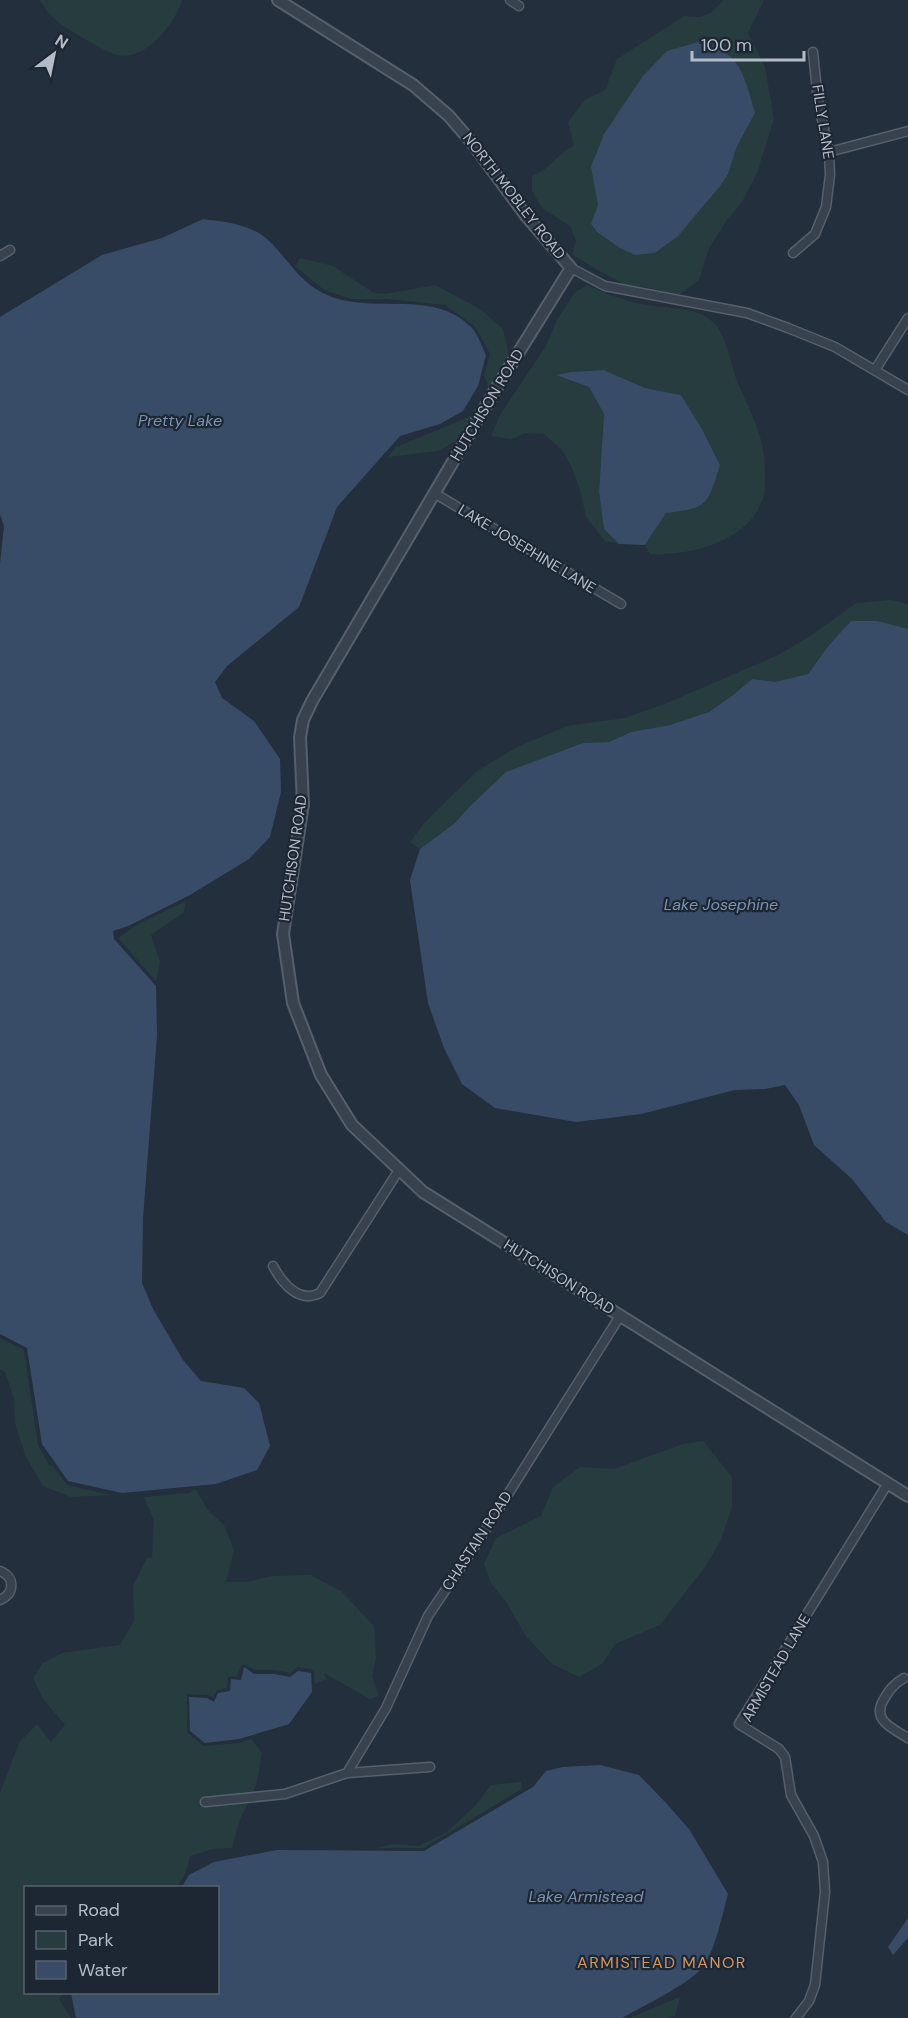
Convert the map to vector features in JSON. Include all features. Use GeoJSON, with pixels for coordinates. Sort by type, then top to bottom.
{"type":"FeatureCollection","features":[{"type":"Feature","properties":{"kind":"street","name":"NORTH MOBLEY ROAD"},"geometry":{"type":"LineString","coordinates":[[278,0],[412,85],[449,116],[473,144],[527,217],[571,268],[605,286],[747,313],[834,347],[908,390]]}},
{"type":"Feature","properties":{"kind":"street"},"geometry":{"type":"LineString","coordinates":[[510,0],[519,6]]}},
{"type":"Feature","properties":{"kind":"street","name":"FILLY LANE"},"geometry":{"type":"LineString","coordinates":[[794,253],[814,234],[826,207],[830,176],[829,152],[818,101],[813,52]]}},
{"type":"Feature","properties":{"kind":"street"},"geometry":{"type":"LineString","coordinates":[[829,152],[908,131]]}},
{"type":"Feature","properties":{"kind":"street"},"geometry":{"type":"LineString","coordinates":[[0,256],[10,250]]}},
{"type":"Feature","properties":{"kind":"street","name":"HUTCHISON ROAD"},"geometry":{"type":"LineString","coordinates":[[571,268],[434,493],[303,720],[300,737],[303,804],[283,934],[293,1003],[321,1075],[352,1125],[423,1192],[908,1496]]}},
{"type":"Feature","properties":{"kind":"street"},"geometry":{"type":"LineString","coordinates":[[875,370],[908,318]]}},
{"type":"Feature","properties":{"kind":"street","name":"LAKE JOSEPHINE LANE"},"geometry":{"type":"LineString","coordinates":[[434,493],[621,604]]}},
{"type":"Feature","properties":{"kind":"street"},"geometry":{"type":"LineString","coordinates":[[273,1266],[278,1276],[289,1288],[301,1296],[308,1297],[320,1293],[399,1170]]}},
{"type":"Feature","properties":{"kind":"street","name":"CHASTAIN ROAD"},"geometry":{"type":"LineString","coordinates":[[347,1773],[387,1708],[428,1616],[481,1537],[620,1316]]}},
{"type":"Feature","properties":{"kind":"street","name":"ARMISTEAD LANE"},"geometry":{"type":"LineString","coordinates":[[796,2018],[809,2001],[815,1985],[825,1892],[823,1862],[814,1836],[791,1796],[785,1756],[779,1749],[739,1724],[888,1483]]}},
{"type":"Feature","properties":{"kind":"street"},"geometry":{"type":"LineString","coordinates":[[0,1571],[9,1576],[12,1586],[8,1594],[0,1600]]}},
{"type":"Feature","properties":{"kind":"street"},"geometry":{"type":"LineString","coordinates":[[904,1678],[892,1684],[880,1706],[880,1715],[885,1724],[908,1738]]}},
{"type":"Feature","properties":{"kind":"street"},"geometry":{"type":"LineString","coordinates":[[205,1802],[285,1794],[347,1773],[430,1767]]}},
{"type":"Feature","properties":{"kind":"green space"},"geometry":{"type":"Polygon","coordinates":[[[39,0],[182,0],[166,30],[148,47],[128,56],[112,53],[62,25],[52,17],[39,0]]]}},
{"type":"Feature","properties":{"kind":"green space"},"geometry":{"type":"Polygon","coordinates":[[[723,0],[764,0],[748,33],[765,67],[774,119],[757,173],[742,202],[709,248],[699,280],[677,296],[651,288],[624,284],[572,254],[576,241],[570,226],[542,208],[532,191],[532,176],[544,170],[562,153],[574,146],[568,122],[585,100],[605,90],[617,59],[684,16],[700,17],[712,12],[723,0]]]}},
{"type":"Feature","properties":{"kind":"green space"},"geometry":{"type":"Polygon","coordinates":[[[300,258],[333,266],[374,293],[385,294],[435,285],[480,309],[503,329],[510,358],[490,392],[484,375],[490,354],[475,326],[445,305],[388,299],[351,299],[324,290],[295,266],[300,258]]]}},
{"type":"Feature","properties":{"kind":"green space"},"geometry":{"type":"Polygon","coordinates":[[[587,285],[632,302],[698,313],[718,327],[737,381],[760,435],[765,463],[765,491],[757,511],[747,524],[733,534],[718,542],[683,552],[650,554],[645,545],[666,513],[720,465],[681,395],[645,388],[604,370],[557,375],[589,387],[604,414],[599,492],[604,529],[619,544],[605,541],[586,517],[572,468],[562,450],[544,434],[525,433],[512,439],[491,436],[500,415],[546,346],[557,320],[575,292],[587,285]]]}},
{"type":"Feature","properties":{"kind":"green space"},"geometry":{"type":"Polygon","coordinates":[[[476,414],[463,437],[438,451],[388,457],[396,447],[476,414]]]}},
{"type":"Feature","properties":{"kind":"green space"},"geometry":{"type":"Polygon","coordinates":[[[890,600],[908,604],[908,629],[851,621],[829,645],[808,674],[775,682],[752,679],[709,712],[670,725],[631,732],[609,742],[583,743],[506,772],[455,823],[420,849],[410,842],[426,821],[477,771],[517,747],[567,726],[625,718],[667,703],[776,656],[812,635],[856,603],[890,600]]]}},
{"type":"Feature","properties":{"kind":"green space"},"geometry":{"type":"Polygon","coordinates":[[[186,901],[184,912],[151,935],[160,962],[156,981],[118,938],[138,924],[186,901]]]}},
{"type":"Feature","properties":{"kind":"green space"},"geometry":{"type":"Polygon","coordinates":[[[0,1338],[24,1350],[38,1445],[49,1465],[53,1466],[67,1485],[112,1495],[71,1497],[43,1486],[26,1457],[15,1423],[14,1399],[5,1372],[0,1369],[0,1338]]]}},
{"type":"Feature","properties":{"kind":"green space"},"geometry":{"type":"Polygon","coordinates":[[[703,1441],[732,1477],[732,1507],[721,1540],[705,1567],[660,1625],[615,1644],[602,1664],[579,1677],[552,1664],[525,1635],[507,1603],[491,1583],[484,1564],[496,1538],[541,1516],[553,1487],[580,1467],[614,1469],[683,1444],[703,1441]]]}},
{"type":"Feature","properties":{"kind":"green space"},"geometry":{"type":"Polygon","coordinates":[[[196,1490],[208,1510],[224,1525],[234,1550],[226,1582],[246,1582],[272,1576],[310,1575],[341,1591],[374,1626],[376,1658],[372,1676],[379,1696],[370,1699],[324,1673],[326,1679],[315,1684],[314,1672],[311,1669],[298,1667],[290,1673],[256,1670],[243,1664],[237,1676],[228,1677],[227,1688],[217,1690],[213,1697],[187,1694],[187,1732],[203,1746],[239,1743],[251,1739],[262,1753],[253,1793],[201,1798],[201,1806],[249,1801],[240,1819],[232,1848],[213,1849],[190,1856],[187,1869],[176,1886],[24,1886],[24,1994],[63,1994],[59,1999],[71,2018],[0,2018],[0,1793],[19,1743],[37,1724],[51,1742],[65,1725],[43,1699],[33,1678],[43,1663],[62,1653],[120,1645],[134,1621],[133,1586],[147,1558],[152,1558],[154,1520],[144,1497],[190,1493],[196,1490]]]}},
{"type":"Feature","properties":{"kind":"green space"},"geometry":{"type":"Polygon","coordinates":[[[521,1782],[522,1789],[423,1848],[377,1848],[392,1844],[419,1846],[447,1832],[475,1806],[491,1785],[521,1782]]]}},
{"type":"Feature","properties":{"kind":"green space"},"geometry":{"type":"Polygon","coordinates":[[[680,1997],[675,2016],[629,2018],[680,1997]]]}},
{"type":"Feature","properties":{"kind":"water"},"geometry":{"type":"Polygon","coordinates":[[[702,41],[734,60],[744,78],[755,113],[737,146],[728,174],[678,236],[655,253],[635,255],[597,232],[591,224],[598,205],[591,167],[604,134],[643,76],[667,51],[702,41]]]}},
{"type":"Feature","properties":{"kind":"water","name":"Pretty Lake"},"geometry":{"type":"Polygon","coordinates":[[[203,219],[237,224],[260,234],[274,246],[306,282],[323,293],[341,300],[419,305],[438,308],[455,315],[471,327],[486,355],[478,386],[463,411],[440,424],[400,436],[337,507],[299,607],[227,666],[215,682],[222,698],[254,721],[280,759],[281,792],[270,837],[249,859],[190,895],[128,926],[113,931],[114,939],[156,986],[157,1035],[143,1218],[142,1283],[153,1309],[183,1360],[201,1381],[244,1388],[259,1403],[270,1446],[257,1470],[216,1484],[122,1493],[68,1481],[42,1444],[27,1348],[0,1334],[0,564],[4,526],[0,514],[0,317],[102,255],[162,238],[203,219]]]}},
{"type":"Feature","properties":{"kind":"water"},"geometry":{"type":"Polygon","coordinates":[[[604,370],[645,388],[681,395],[720,465],[709,496],[704,502],[691,509],[666,513],[645,545],[619,544],[604,529],[599,492],[604,414],[589,387],[556,375],[604,370]]]}},
{"type":"Feature","properties":{"kind":"water","name":"Lake Josephine"},"geometry":{"type":"Polygon","coordinates":[[[851,621],[877,621],[908,629],[908,1235],[886,1222],[852,1179],[814,1145],[799,1105],[785,1085],[765,1089],[735,1090],[641,1114],[576,1122],[495,1108],[462,1084],[444,1048],[428,1003],[410,880],[420,849],[455,823],[506,772],[583,743],[609,742],[631,732],[670,725],[709,712],[752,679],[775,682],[808,674],[829,645],[851,621]]]}},
{"type":"Feature","properties":{"kind":"water"},"geometry":{"type":"Polygon","coordinates":[[[244,1667],[254,1674],[290,1677],[298,1671],[311,1673],[312,1692],[289,1724],[239,1739],[205,1743],[190,1731],[189,1697],[207,1698],[214,1702],[218,1693],[230,1691],[231,1679],[241,1680],[244,1667]]]}},
{"type":"Feature","properties":{"kind":"water","name":"Lake Armistead"},"geometry":{"type":"Polygon","coordinates":[[[600,1765],[639,1775],[689,1829],[728,1894],[714,1944],[701,1969],[675,1988],[622,2018],[76,2018],[71,1994],[219,1994],[219,1886],[183,1886],[189,1875],[214,1862],[277,1850],[424,1851],[533,1787],[546,1771],[563,1767],[600,1765]]]}},
{"type":"Feature","properties":{"kind":"water"},"geometry":{"type":"Polygon","coordinates":[[[908,1918],[908,1938],[893,1955],[888,1947],[908,1918]]]}},
{"type":"Feature","properties":{"kind":"district","name":"ARMISTEAD MANOR"},"geometry":{"type":"Point","coordinates":[662,1962]}}]}
